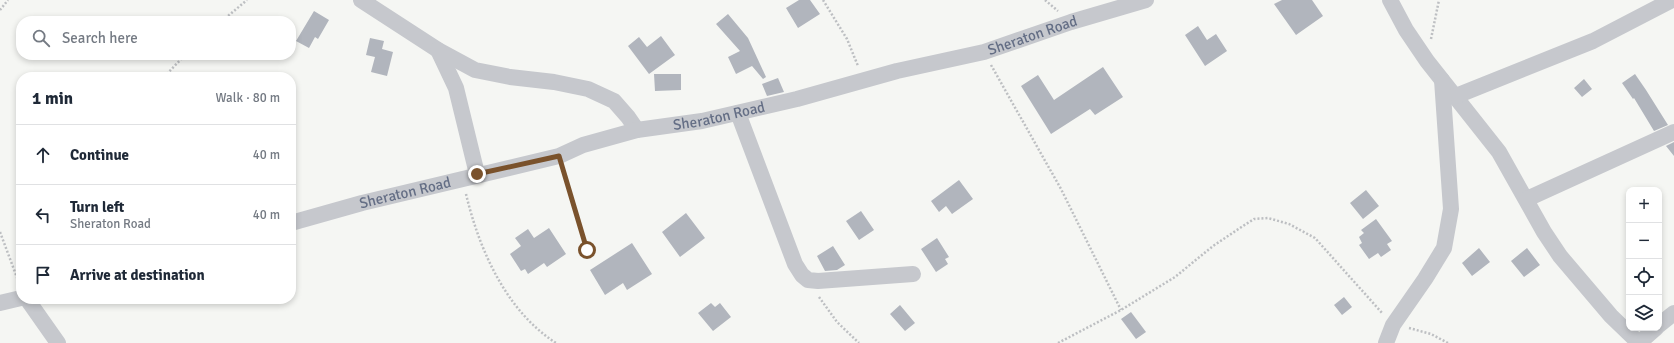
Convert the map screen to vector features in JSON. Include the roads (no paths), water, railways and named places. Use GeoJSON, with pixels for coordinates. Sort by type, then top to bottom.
{"type":"FeatureCollection","features":[{"type":"Feature","properties":{"kind":"street"},"geometry":{"type":"LineString","coordinates":[[361,0],[438,50],[476,70],[510,77],[554,82],[588,89],[614,101],[637,130]]}},
{"type":"Feature","properties":{"kind":"street","name":"Sheraton Road"},"geometry":{"type":"LineString","coordinates":[[296,222],[469,176],[559,156],[583,145],[637,130],[702,121],[738,113],[797,99],[934,62],[984,52],[1071,22],[1146,0]]}},
{"type":"Feature","properties":{"kind":"street"},"geometry":{"type":"LineString","coordinates":[[1390,0],[1406,30],[1427,61],[1500,152],[1544,232],[1560,256],[1611,316],[1639,343],[1653,331]]}},
{"type":"Feature","properties":{"kind":"street"},"geometry":{"type":"LineString","coordinates":[[1456,96],[1593,41],[1672,0]]}},
{"type":"Feature","properties":{"kind":"street"},"geometry":{"type":"LineString","coordinates":[[438,50],[456,88],[469,176]]}},
{"type":"Feature","properties":{"kind":"street"},"geometry":{"type":"LineString","coordinates":[[1386,343],[1393,325],[1425,279],[1444,248],[1451,209],[1442,80]]}},
{"type":"Feature","properties":{"kind":"street"},"geometry":{"type":"LineString","coordinates":[[738,113],[795,264],[808,280],[818,281],[913,274]]}},
{"type":"Feature","properties":{"kind":"street"},"geometry":{"type":"LineString","coordinates":[[1527,199],[1674,132]]}},
{"type":"Feature","properties":{"kind":"street"},"geometry":{"type":"LineString","coordinates":[[0,304],[16,299]]}},
{"type":"Feature","properties":{"kind":"street"},"geometry":{"type":"LineString","coordinates":[[30,304],[58,343]]}},
{"type":"Feature","properties":{"kind":"street"},"geometry":{"type":"LineString","coordinates":[[1662,323],[1674,313]]}}]}
